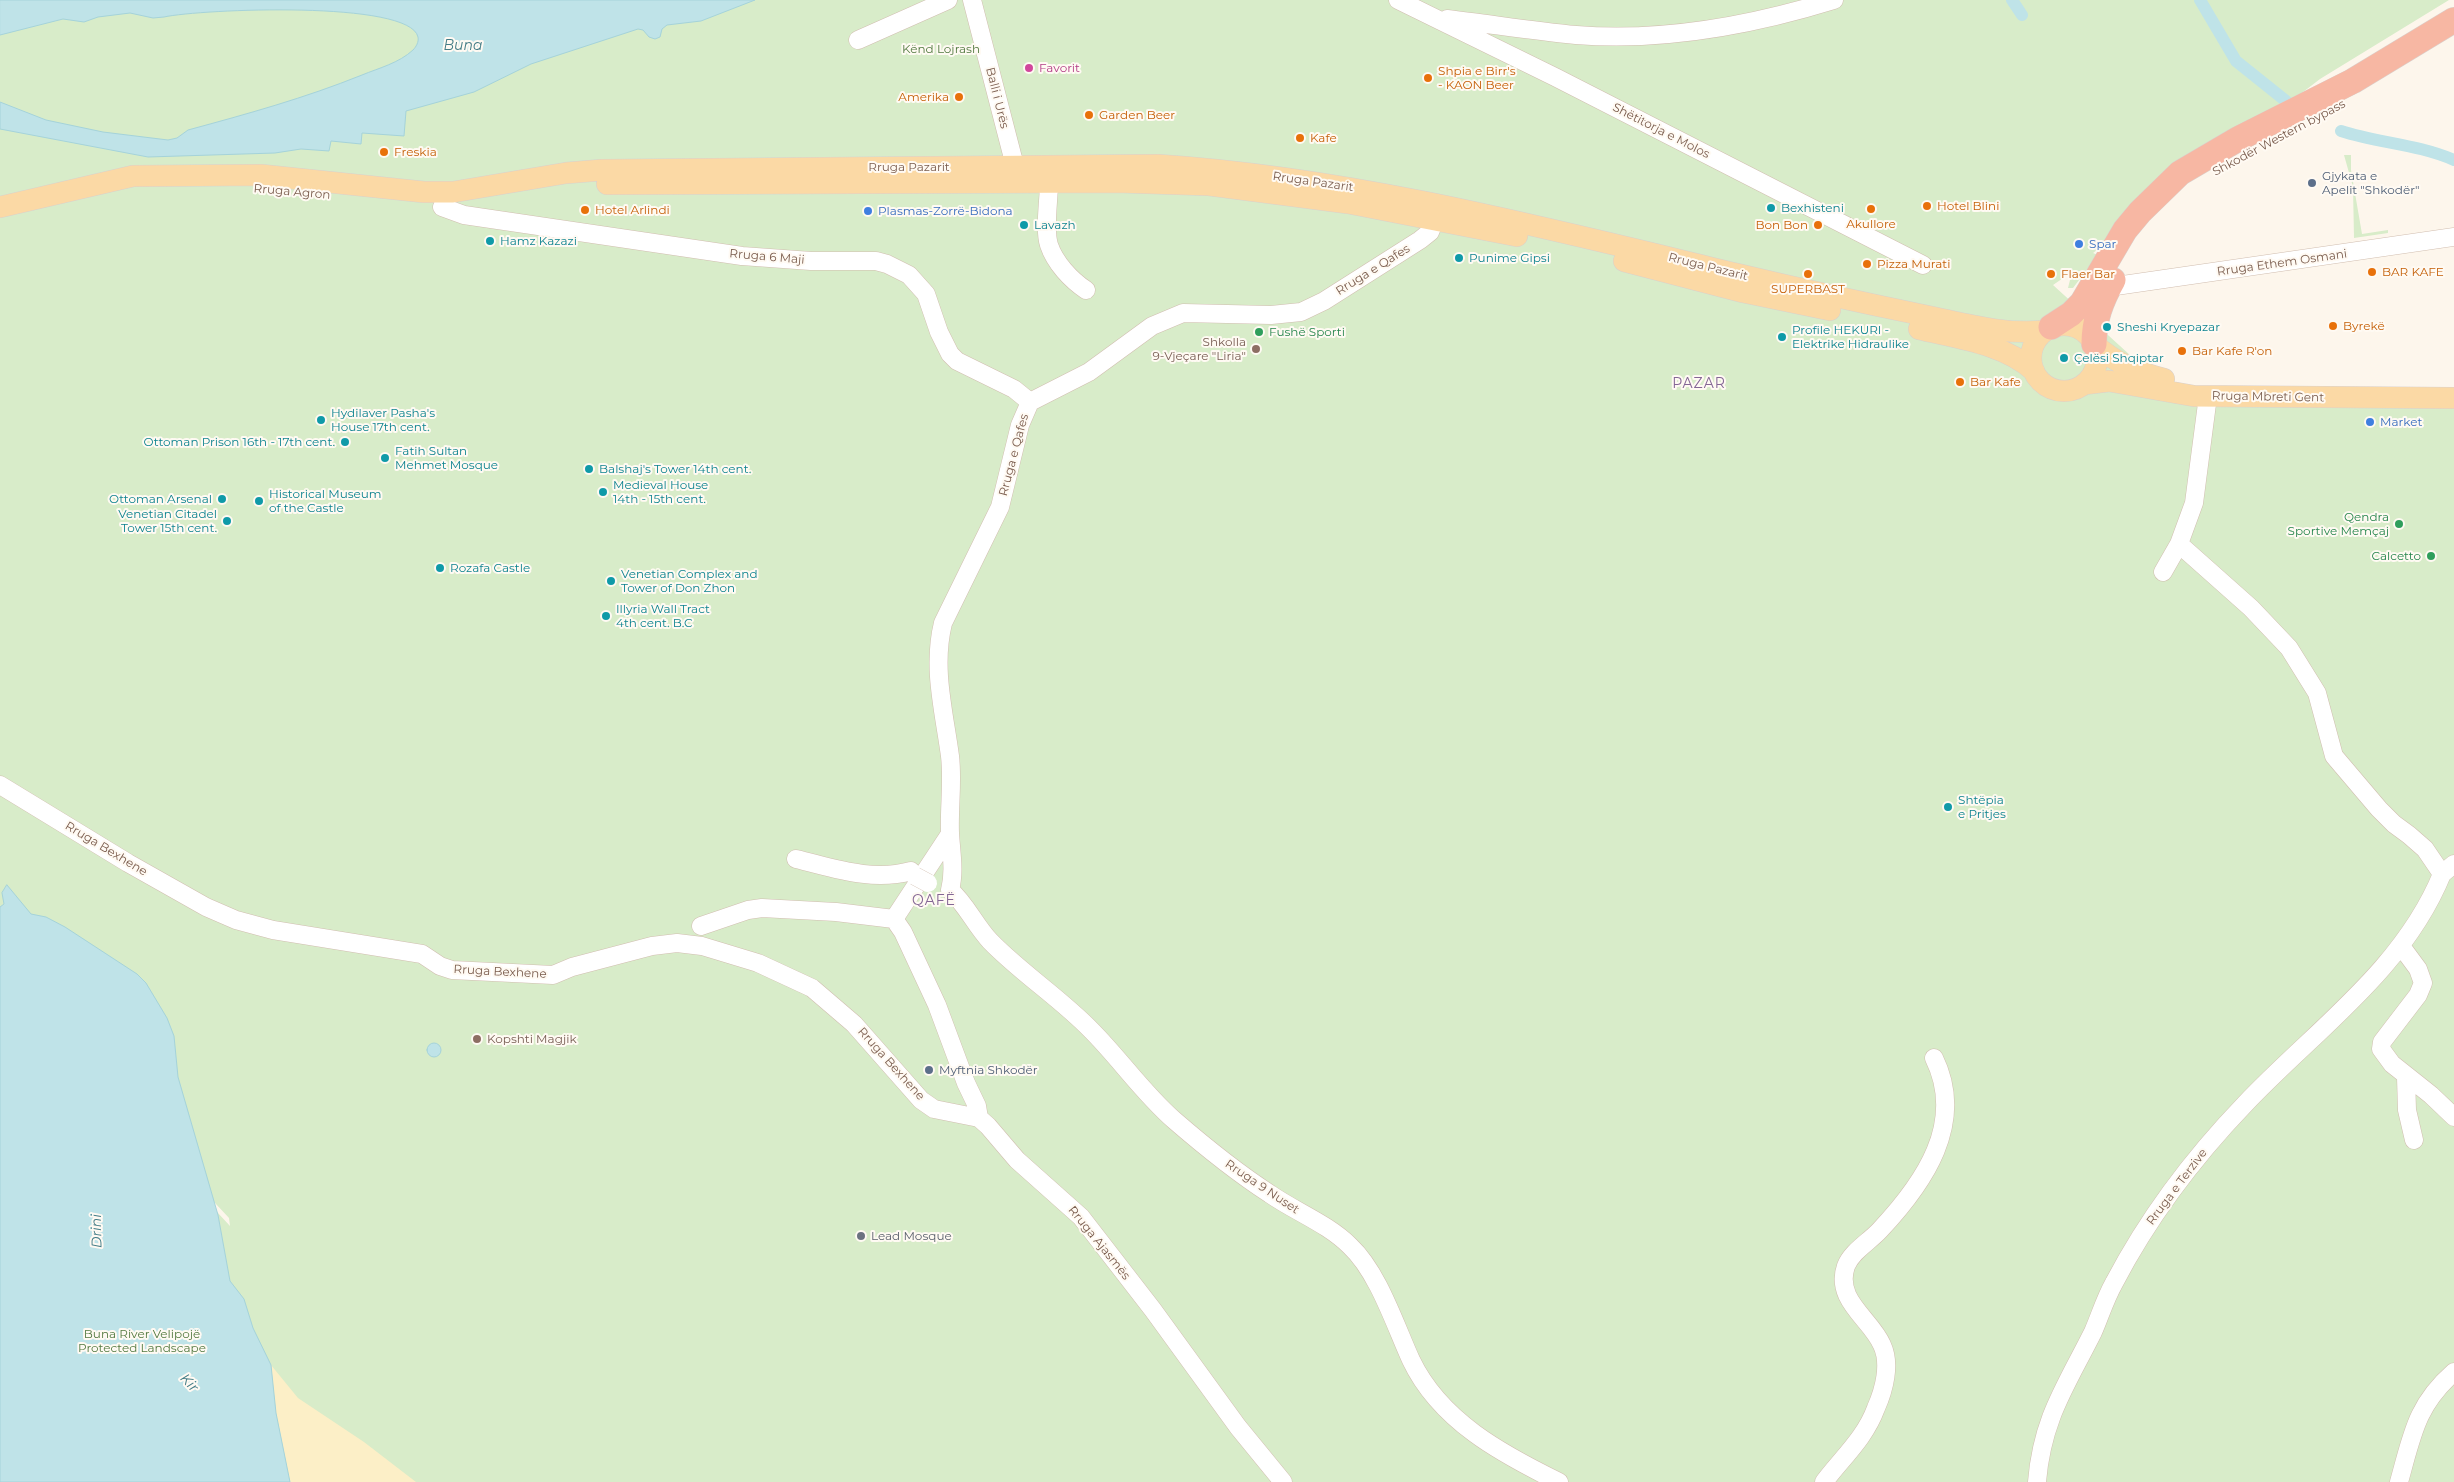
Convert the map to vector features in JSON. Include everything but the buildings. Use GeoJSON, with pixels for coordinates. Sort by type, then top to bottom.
{"type":"FeatureCollection","features":[{"type":"Feature","properties":{"kind":"highway","name":"Shkodër Western bypass"},"geometry":{"type":"LineString","coordinates":[[2094,344],[2094,328],[2103,284],[2135,218],[2180,173],[2238,139],[2353,81],[2454,20]]}},
{"type":"Feature","properties":{"kind":"highway","name":"Shkodër Western bypass"},"geometry":{"type":"LineString","coordinates":[[2103,284],[2149,226],[2185,190],[2221,167],[2361,95],[2454,39]]}},
{"type":"Feature","properties":{"kind":"highway"},"geometry":{"type":"LineString","coordinates":[[2047,329],[2076,310],[2103,284]]}},
{"type":"Feature","properties":{"kind":"main road","name":"Rruga Pazarit"},"geometry":{"type":"LineString","coordinates":[[566,173],[641,169],[1015,166],[1167,166],[1229,170],[1344,186],[1585,236],[1860,302],[2007,332],[2047,329]]}},
{"type":"Feature","properties":{"kind":"main road","name":"Rruga Agron"},"geometry":{"type":"LineString","coordinates":[[0,207],[133,176],[261,175],[424,192],[453,192],[566,173]]}},
{"type":"Feature","properties":{"kind":"main road","name":"Rruga Pazarit"},"geometry":{"type":"LineString","coordinates":[[585,185],[1151,182],[1209,185],[1318,198],[1528,238],[1756,295],[1883,320],[1967,340],[2022,360],[2034,371]]}},
{"type":"Feature","properties":{"kind":"main road","name":"Rruga Agron"},"geometry":{"type":"LineString","coordinates":[[0,219],[120,191],[160,188],[249,188],[442,207],[585,185]]}},
{"type":"Feature","properties":{"kind":"main road","name":"Rruga Mbreti Gent"},"geometry":{"type":"LineString","coordinates":[[2047,329],[2063,324],[2077,327],[2089,335],[2094,344],[2114,361],[2147,375],[2195,385],[2454,385]]}},
{"type":"Feature","properties":{"kind":"main road"},"geometry":{"type":"LineString","coordinates":[[2034,371],[2031,357],[2034,342],[2047,329]]}},
{"type":"Feature","properties":{"kind":"main road"},"geometry":{"type":"LineString","coordinates":[[2084,384],[2094,373],[2097,358],[2094,344]]}},
{"type":"Feature","properties":{"kind":"main road","name":"Rruga Mbreti Gent"},"geometry":{"type":"LineString","coordinates":[[2034,371],[2041,381],[2051,388],[2062,391],[2074,390],[2084,384],[2109,381],[2180,394],[2208,396],[2454,398]]}},
{"type":"Feature","properties":{"kind":"street"},"geometry":{"type":"LineString","coordinates":[[858,40],[948,0]]}},
{"type":"Feature","properties":{"kind":"street","name":"Balli i Urës"},"geometry":{"type":"LineString","coordinates":[[972,0],[1015,166]]}},
{"type":"Feature","properties":{"kind":"street","name":"Shëtitorja e Molos"},"geometry":{"type":"LineString","coordinates":[[1398,0],[1923,265]]}},
{"type":"Feature","properties":{"kind":"street"},"geometry":{"type":"LineString","coordinates":[[1434,17],[1576,35],[1644,36],[1698,32],[1751,23],[1834,0]]}},
{"type":"Feature","properties":{"kind":"street"},"geometry":{"type":"LineString","coordinates":[[1049,183],[1048,244],[1065,271],[1086,290]]}},
{"type":"Feature","properties":{"kind":"street","name":"Rruga 6 Maji"},"geometry":{"type":"LineString","coordinates":[[442,207],[464,215],[742,256],[811,261],[876,261],[887,264],[909,276],[926,294],[939,332],[950,354],[957,361],[1014,389],[1030,402]]}},
{"type":"Feature","properties":{"kind":"street","name":"Rruga e Qafes"},"geometry":{"type":"LineString","coordinates":[[950,890],[953,856],[950,834],[950,758],[938,674],[940,636],[943,623],[1000,507],[1020,425],[1030,402],[1090,372],[1152,326],[1175,315],[1183,313],[1291,314],[1312,307],[1420,240],[1430,232],[1435,220]]}},
{"type":"Feature","properties":{"kind":"street","name":"Rruga Ethem Osmani"},"geometry":{"type":"LineString","coordinates":[[2103,284],[2454,237]]}},
{"type":"Feature","properties":{"kind":"street"},"geometry":{"type":"LineString","coordinates":[[2163,572],[2179,544],[2194,503],[2208,396]]}},
{"type":"Feature","properties":{"kind":"street"},"geometry":{"type":"LineString","coordinates":[[2179,544],[2251,608],[2288,648],[2317,693],[2334,756],[2394,824],[2409,834],[2448,869]]}},
{"type":"Feature","properties":{"kind":"street","name":"Rruga Bexhene"},"geometry":{"type":"LineString","coordinates":[[0,784],[143,872],[214,910],[250,925],[422,954],[440,966],[452,970],[552,975],[624,952],[677,943],[702,946],[758,963],[800,982],[834,1005],[863,1033],[907,1085],[928,1105],[942,1111],[979,1118]]}},
{"type":"Feature","properties":{"kind":"street"},"geometry":{"type":"LineString","coordinates":[[701,926],[748,910],[762,908],[836,912],[894,919],[950,834]]}},
{"type":"Feature","properties":{"kind":"street"},"geometry":{"type":"LineString","coordinates":[[796,859],[872,876],[918,877],[950,890]]}},
{"type":"Feature","properties":{"kind":"street","name":"Rruga e Terzive"},"geometry":{"type":"LineString","coordinates":[[2036,1482],[2039,1459],[2049,1419],[2067,1378],[2093,1331],[2113,1284],[2160,1206],[2244,1104],[2360,992],[2401,946],[2448,869]]}},
{"type":"Feature","properties":{"kind":"street","name":"Rruga 9 Nuset"},"geometry":{"type":"LineString","coordinates":[[950,890],[997,948],[1091,1030],[1141,1087],[1173,1119],[1213,1154],[1268,1194],[1325,1227],[1351,1246],[1367,1268],[1395,1319],[1418,1373],[1430,1391],[1454,1416],[1482,1440],[1559,1482]]}},
{"type":"Feature","properties":{"kind":"street","name":"Rruga Ajasmës"},"geometry":{"type":"LineString","coordinates":[[894,919],[903,932],[941,1014],[966,1083],[977,1106],[979,1118],[1017,1160],[1081,1217],[1153,1310],[1238,1427],[1283,1482]]}},
{"type":"Feature","properties":{"kind":"street"},"geometry":{"type":"LineString","coordinates":[[2401,946],[2418,969],[2424,983],[2418,995],[2382,1042],[2381,1049],[2386,1059],[2406,1077],[2431,1095],[2454,1117]]}},
{"type":"Feature","properties":{"kind":"street"},"geometry":{"type":"LineString","coordinates":[[1824,1482],[1858,1443],[1870,1423],[1882,1394],[1886,1362],[1885,1353],[1878,1337],[1850,1302],[1845,1286],[1845,1268],[1851,1258],[1880,1231],[1905,1200],[1930,1162],[1940,1142],[1945,1123],[1946,1092],[1941,1072],[1934,1058]]}},
{"type":"Feature","properties":{"kind":"street"},"geometry":{"type":"LineString","coordinates":[[2406,1077],[2407,1110],[2414,1140]]}},
{"type":"Feature","properties":{"kind":"street"},"geometry":{"type":"LineString","coordinates":[[2399,1482],[2419,1414],[2426,1402],[2454,1372]]}},
{"type":"Feature","properties":{"kind":"green space","name":"Kënd Lojrash"},"geometry":{"type":"Polygon","coordinates":[[[0,0],[2449,0],[2320,79],[2093,253],[2098,255],[2073,288],[2068,288],[2072,272],[2053,285],[2175,396],[2454,397],[2454,1482],[0,1482],[0,977],[230,1226],[229,1218],[0,972],[0,0]]]}},
{"type":"Feature","properties":{"kind":"green space"},"geometry":{"type":"Polygon","coordinates":[[[2344,155],[2351,155],[2351,170],[2362,234],[2388,230],[2388,233],[2354,238],[2353,187],[2344,155]]]}},
{"type":"Feature","properties":{"kind":"sand"},"geometry":{"type":"Polygon","coordinates":[[[271,1365],[298,1398],[364,1442],[416,1482],[290,1482],[276,1413],[271,1365]]]}},
{"type":"Feature","properties":{"kind":"water","name":"Buna"},"geometry":{"type":"Polygon","coordinates":[[[0,0],[755,0],[701,21],[667,25],[662,29],[660,37],[655,39],[649,37],[643,30],[638,29],[531,64],[474,92],[406,111],[404,136],[362,133],[361,144],[331,141],[329,151],[301,149],[275,153],[148,157],[0,129],[0,102],[46,120],[103,132],[168,140],[177,138],[188,130],[254,112],[389,65],[413,50],[417,44],[418,37],[406,25],[380,17],[344,12],[302,10],[218,12],[153,18],[130,13],[98,17],[84,22],[63,19],[0,35],[0,0]]]}},
{"type":"Feature","properties":{"kind":"water","name":"Buna River Velipojë Protected Landscape"},"geometry":{"type":"Polygon","coordinates":[[[7,885],[31,914],[46,917],[65,927],[137,974],[146,983],[167,1018],[174,1036],[178,1077],[218,1215],[230,1281],[244,1299],[253,1328],[271,1365],[276,1413],[290,1482],[0,1482],[0,907],[4,904],[2,893],[7,885]]]}},
{"type":"Feature","properties":{"kind":"water"},"geometry":{"type":"Polygon","coordinates":[[[434,1043],[439,1045],[441,1050],[439,1055],[434,1057],[429,1055],[427,1050],[429,1045],[434,1043]]]}},
{"type":"Feature","properties":{"kind":"waterway"},"geometry":{"type":"LineString","coordinates":[[2012,0],[2022,15]]}},
{"type":"Feature","properties":{"kind":"waterway"},"geometry":{"type":"LineString","coordinates":[[2200,0],[2236,61],[2286,101]]}},
{"type":"Feature","properties":{"kind":"waterway"},"geometry":{"type":"LineString","coordinates":[[2341,131],[2426,150],[2454,160]]}},
{"type":"Feature","properties":{"kind":"place","name":"Favorit"},"geometry":{"type":"Point","coordinates":[1029,68]}},
{"type":"Feature","properties":{"kind":"place","name":"Shpia e Birr's - KAON Beer"},"geometry":{"type":"Point","coordinates":[1428,78]}},
{"type":"Feature","properties":{"kind":"place","name":"Amerika"},"geometry":{"type":"Point","coordinates":[959,97]}},
{"type":"Feature","properties":{"kind":"place","name":"Garden Beer"},"geometry":{"type":"Point","coordinates":[1089,115]}},
{"type":"Feature","properties":{"kind":"place","name":"Kafe"},"geometry":{"type":"Point","coordinates":[1300,138]}},
{"type":"Feature","properties":{"kind":"place","name":"Freskia"},"geometry":{"type":"Point","coordinates":[384,152]}},
{"type":"Feature","properties":{"kind":"place","name":"Gjykata e Apelit \"Shkodër\""},"geometry":{"type":"Point","coordinates":[2312,183]}},
{"type":"Feature","properties":{"kind":"place","name":"Hotel Blini"},"geometry":{"type":"Point","coordinates":[1927,206]}},
{"type":"Feature","properties":{"kind":"place","name":"Bexhisteni"},"geometry":{"type":"Point","coordinates":[1771,208]}},
{"type":"Feature","properties":{"kind":"place","name":"Akullore"},"geometry":{"type":"Point","coordinates":[1871,209]}},
{"type":"Feature","properties":{"kind":"place","name":"Hotel Arlindi"},"geometry":{"type":"Point","coordinates":[585,210]}},
{"type":"Feature","properties":{"kind":"place","name":"Plasmas-Zorrë-Bidona"},"geometry":{"type":"Point","coordinates":[868,211]}},
{"type":"Feature","properties":{"kind":"place","name":"Lavazh"},"geometry":{"type":"Point","coordinates":[1024,225]}},
{"type":"Feature","properties":{"kind":"place","name":"Bon Bon"},"geometry":{"type":"Point","coordinates":[1818,225]}},
{"type":"Feature","properties":{"kind":"place","name":"Hamz Kazazi"},"geometry":{"type":"Point","coordinates":[490,241]}},
{"type":"Feature","properties":{"kind":"place","name":"Spar"},"geometry":{"type":"Point","coordinates":[2079,244]}},
{"type":"Feature","properties":{"kind":"place","name":"Punime Gipsi"},"geometry":{"type":"Point","coordinates":[1459,258]}},
{"type":"Feature","properties":{"kind":"place","name":"Pizza Murati"},"geometry":{"type":"Point","coordinates":[1867,264]}},
{"type":"Feature","properties":{"kind":"place","name":"BAR KAFE"},"geometry":{"type":"Point","coordinates":[2372,272]}},
{"type":"Feature","properties":{"kind":"place","name":"SUPERBAST"},"geometry":{"type":"Point","coordinates":[1808,274]}},
{"type":"Feature","properties":{"kind":"place","name":"Flaer Bar"},"geometry":{"type":"Point","coordinates":[2051,274]}},
{"type":"Feature","properties":{"kind":"place","name":"Byrekë"},"geometry":{"type":"Point","coordinates":[2333,326]}},
{"type":"Feature","properties":{"kind":"place","name":"Sheshi Kryepazar"},"geometry":{"type":"Point","coordinates":[2107,327]}},
{"type":"Feature","properties":{"kind":"place","name":"Fushë Sporti"},"geometry":{"type":"Point","coordinates":[1259,332]}},
{"type":"Feature","properties":{"kind":"place","name":"Profile HEKURI - Elektrike Hidraulike"},"geometry":{"type":"Point","coordinates":[1782,337]}},
{"type":"Feature","properties":{"kind":"place","name":"Shkolla 9-Vjeçare \"Liria\""},"geometry":{"type":"Point","coordinates":[1256,349]}},
{"type":"Feature","properties":{"kind":"place","name":"Bar Kafe R'on"},"geometry":{"type":"Point","coordinates":[2182,351]}},
{"type":"Feature","properties":{"kind":"place","name":"Çelësi Shqiptar"},"geometry":{"type":"Point","coordinates":[2064,358]}},
{"type":"Feature","properties":{"kind":"place","name":"Bar Kafe"},"geometry":{"type":"Point","coordinates":[1960,382]}},
{"type":"Feature","properties":{"kind":"place","name":"Hydilaver Pasha's House 17th cent."},"geometry":{"type":"Point","coordinates":[321,420]}},
{"type":"Feature","properties":{"kind":"place","name":"Market"},"geometry":{"type":"Point","coordinates":[2370,422]}},
{"type":"Feature","properties":{"kind":"place","name":"Ottoman Prison 16th - 17th cent."},"geometry":{"type":"Point","coordinates":[345,442]}},
{"type":"Feature","properties":{"kind":"place","name":"Fatih Sultan Mehmet Mosque"},"geometry":{"type":"Point","coordinates":[385,458]}},
{"type":"Feature","properties":{"kind":"place","name":"Balshaj's Tower 14th cent."},"geometry":{"type":"Point","coordinates":[589,469]}},
{"type":"Feature","properties":{"kind":"place","name":"Medieval House 14th - 15th cent."},"geometry":{"type":"Point","coordinates":[603,492]}},
{"type":"Feature","properties":{"kind":"place","name":"Ottoman Arsenal"},"geometry":{"type":"Point","coordinates":[222,499]}},
{"type":"Feature","properties":{"kind":"place","name":"Historical Museum of the Castle"},"geometry":{"type":"Point","coordinates":[259,501]}},
{"type":"Feature","properties":{"kind":"place","name":"Venetian Citadel Tower 15th cent."},"geometry":{"type":"Point","coordinates":[227,521]}},
{"type":"Feature","properties":{"kind":"place","name":"Qendra Sportive Memçaj"},"geometry":{"type":"Point","coordinates":[2399,524]}},
{"type":"Feature","properties":{"kind":"place","name":"Calcetto"},"geometry":{"type":"Point","coordinates":[2431,556]}},
{"type":"Feature","properties":{"kind":"place","name":"Rozafa Castle"},"geometry":{"type":"Point","coordinates":[440,568]}},
{"type":"Feature","properties":{"kind":"place","name":"Venetian Complex and Tower of Don Zhon"},"geometry":{"type":"Point","coordinates":[611,581]}},
{"type":"Feature","properties":{"kind":"place","name":"Illyria Wall Tract 4th cent. B.C"},"geometry":{"type":"Point","coordinates":[606,616]}},
{"type":"Feature","properties":{"kind":"place","name":"Shtëpia e Pritjes"},"geometry":{"type":"Point","coordinates":[1948,807]}},
{"type":"Feature","properties":{"kind":"place","name":"Kopshti Magjik"},"geometry":{"type":"Point","coordinates":[477,1039]}},
{"type":"Feature","properties":{"kind":"place","name":"Myftnia Shkodër"},"geometry":{"type":"Point","coordinates":[929,1070]}},
{"type":"Feature","properties":{"kind":"place","name":"Lead Mosque"},"geometry":{"type":"Point","coordinates":[861,1236]}},
{"type":"Feature","properties":{"kind":"district","name":"PAZAR"},"geometry":{"type":"Point","coordinates":[1699,384]}},
{"type":"Feature","properties":{"kind":"district","name":"QAFË"},"geometry":{"type":"Point","coordinates":[934,901]}},
{"type":"Feature","properties":{"kind":"water label","name":"Drini"},"geometry":{"type":"Point","coordinates":[97,1231]}},
{"type":"Feature","properties":{"kind":"water label","name":"Kir"},"geometry":{"type":"Point","coordinates":[189,1383]}}]}
